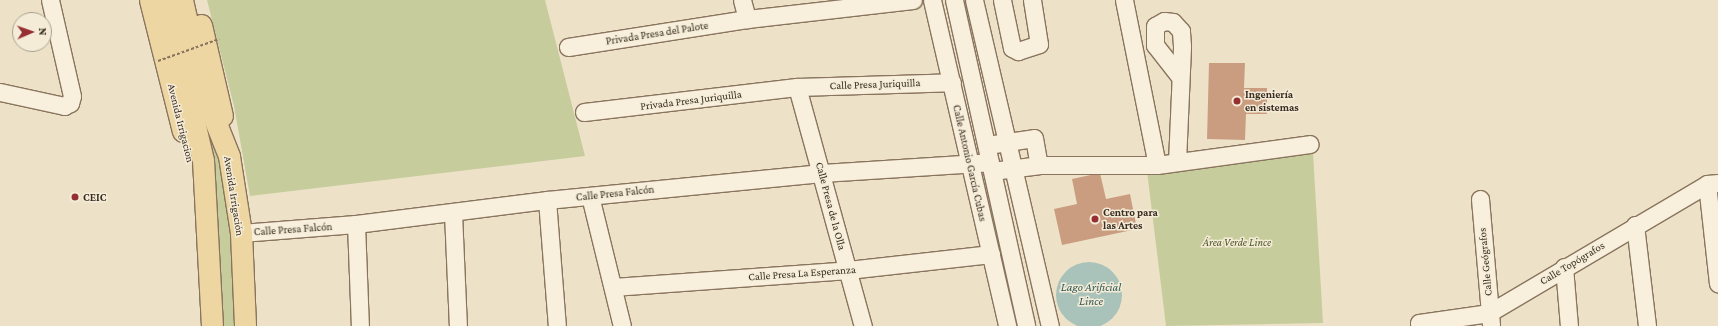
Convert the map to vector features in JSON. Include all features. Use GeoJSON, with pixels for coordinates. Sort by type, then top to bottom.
{"type":"FeatureCollection","features":[{"type":"Feature","properties":{"kind":"main road","name":"Avenida Irrigacion"},"geometry":{"type":"LineString","coordinates":[[150,0],[208,246]]}},
{"type":"Feature","properties":{"kind":"main road","name":"Avenida Irrigación"},"geometry":{"type":"LineString","coordinates":[[166,0],[229,156],[241,233],[245,326]]}},
{"type":"Feature","properties":{"kind":"main road","name":"Avenida Irrigación"},"geometry":{"type":"LineString","coordinates":[[182,0],[180,32],[203,160],[212,326]]}},
{"type":"Feature","properties":{"kind":"main road"},"geometry":{"type":"LineString","coordinates":[[196,0],[218,85],[229,156]]}},
{"type":"Feature","properties":{"kind":"street"},"geometry":{"type":"LineString","coordinates":[[0,92],[64,106],[70,104],[72,96],[50,0]]}},
{"type":"Feature","properties":{"kind":"street"},"geometry":{"type":"LineString","coordinates":[[742,0],[747,20]]}},
{"type":"Feature","properties":{"kind":"street","name":"Privada Presa del Palote"},"geometry":{"type":"LineString","coordinates":[[568,47],[747,20],[913,0]]}},
{"type":"Feature","properties":{"kind":"street","name":"Calle Antonio García Cubas"},"geometry":{"type":"LineString","coordinates":[[932,0],[1007,326]]}},
{"type":"Feature","properties":{"kind":"street","name":"Calle Antonio García Cubas"},"geometry":{"type":"LineString","coordinates":[[954,0],[1026,326]]}},
{"type":"Feature","properties":{"kind":"street"},"geometry":{"type":"LineString","coordinates":[[974,0],[1011,169],[1050,326]]}},
{"type":"Feature","properties":{"kind":"street"},"geometry":{"type":"LineString","coordinates":[[1002,0],[1012,48],[1018,51],[1039,44],[1032,0]]}},
{"type":"Feature","properties":{"kind":"street"},"geometry":{"type":"LineString","coordinates":[[1124,0],[1157,165]]}},
{"type":"Feature","properties":{"kind":"street"},"geometry":{"type":"LineString","coordinates":[[1177,162],[1180,77]]}},
{"type":"Feature","properties":{"kind":"street","name":"Calle Presa Juriquilla"},"geometry":{"type":"LineString","coordinates":[[797,87],[952,82]]}},
{"type":"Feature","properties":{"kind":"street","name":"Privada Presa Juriquilla"},"geometry":{"type":"LineString","coordinates":[[584,112],[797,87]]}},
{"type":"Feature","properties":{"kind":"street","name":"Calle Presa de la Olla"},"geometry":{"type":"LineString","coordinates":[[797,87],[822,173],[863,326]]}},
{"type":"Feature","properties":{"kind":"street"},"geometry":{"type":"LineString","coordinates":[[1039,165],[1034,138],[1005,143],[989,160],[1011,169],[1039,165],[1157,165],[1310,144]]}},
{"type":"Feature","properties":{"kind":"street","name":"Calle Presa Falcón"},"geometry":{"type":"LineString","coordinates":[[241,233],[356,224],[547,200],[822,173],[969,164],[989,160]]}},
{"type":"Feature","properties":{"kind":"street"},"geometry":{"type":"LineString","coordinates":[[1712,184],[1718,284]]}},
{"type":"Feature","properties":{"kind":"street","name":"Calle Topógrafos"},"geometry":{"type":"LineString","coordinates":[[1419,324],[1490,320],[1564,267],[1635,225],[1712,184]]}},
{"type":"Feature","properties":{"kind":"street"},"geometry":{"type":"LineString","coordinates":[[590,196],[622,326]]}},
{"type":"Feature","properties":{"kind":"street","name":"Calle Geógrafos"},"geometry":{"type":"LineString","coordinates":[[1480,198],[1490,320]]}},
{"type":"Feature","properties":{"kind":"street"},"geometry":{"type":"LineString","coordinates":[[547,200],[557,326]]}},
{"type":"Feature","properties":{"kind":"street"},"geometry":{"type":"LineString","coordinates":[[453,213],[458,326]]}},
{"type":"Feature","properties":{"kind":"street"},"geometry":{"type":"LineString","coordinates":[[356,224],[360,326]]}},
{"type":"Feature","properties":{"kind":"street"},"geometry":{"type":"LineString","coordinates":[[1635,225],[1647,326]]}},
{"type":"Feature","properties":{"kind":"street","name":"Calle Presa La Esperanza"},"geometry":{"type":"LineString","coordinates":[[613,287],[848,270],[991,254]]}},
{"type":"Feature","properties":{"kind":"street"},"geometry":{"type":"LineString","coordinates":[[1564,267],[1569,326]]}},
{"type":"Feature","properties":{"kind":"path"},"geometry":{"type":"LineString","coordinates":[[158,60],[219,39]]}},
{"type":"Feature","properties":{"kind":"green space"},"geometry":{"type":"Polygon","coordinates":[[[207,0],[545,0],[585,156],[250,196],[234,106],[207,0]]]}},
{"type":"Feature","properties":{"kind":"green space"},"geometry":{"type":"Polygon","coordinates":[[[204,108],[227,181],[238,326],[222,326],[219,236],[204,108]]]}},
{"type":"Feature","properties":{"kind":"green space","name":"Área Verde Lince"},"geometry":{"type":"Polygon","coordinates":[[[1313,153],[1323,323],[1166,326],[1147,171],[1313,153]]]}},
{"type":"Feature","properties":{"kind":"water","name":"Lago Arificial Lince"},"geometry":{"type":"Polygon","coordinates":[[[1083,262],[1095,262],[1107,267],[1117,277],[1122,289],[1120,308],[1107,323],[1095,328],[1083,328],[1071,323],[1061,313],[1056,301],[1056,289],[1061,277],[1071,267],[1083,262]]]}},
{"type":"Feature","properties":{"kind":"building","name":"Ingeniería en sistemas"},"geometry":{"type":"Polygon","coordinates":[[[1209,63],[1245,63],[1244,88],[1267,88],[1267,114],[1246,114],[1245,140],[1207,139],[1209,63]]]}},
{"type":"Feature","properties":{"kind":"building","name":"Centro para las Artes"},"geometry":{"type":"Polygon","coordinates":[[[1100,173],[1106,199],[1130,194],[1137,229],[1062,245],[1054,209],[1077,204],[1072,179],[1100,173]]]}},
{"type":"Feature","properties":{"kind":"place","name":"Ingeniería en sistemas"},"geometry":{"type":"Point","coordinates":[1237,101]}},
{"type":"Feature","properties":{"kind":"place","name":"CEIC"},"geometry":{"type":"Point","coordinates":[75,197]}},
{"type":"Feature","properties":{"kind":"place","name":"Centro para las Artes"},"geometry":{"type":"Point","coordinates":[1095,219]}}]}
